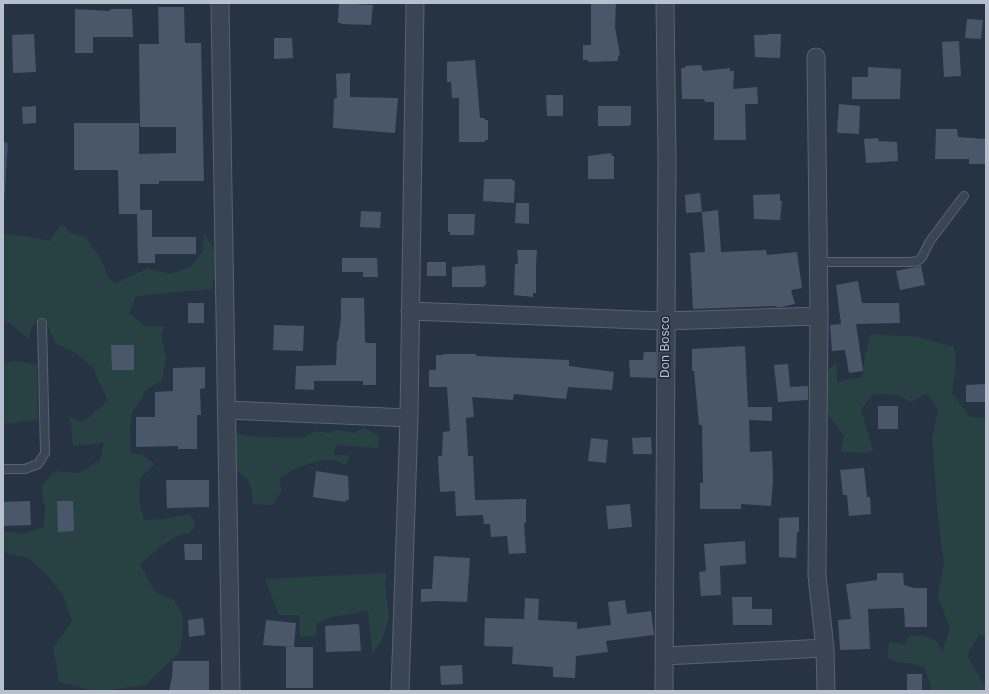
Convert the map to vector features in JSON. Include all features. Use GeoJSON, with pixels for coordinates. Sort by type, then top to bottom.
{"type":"FeatureCollection","features":[{"type":"Feature","properties":{"kind":"street"},"geometry":{"type":"LineString","coordinates":[[220,3],[228,410],[231,691]]}},
{"type":"Feature","properties":{"kind":"street"},"geometry":{"type":"LineString","coordinates":[[400,691],[409,418],[414,3]]}},
{"type":"Feature","properties":{"kind":"street","name":"Don Bosco"},"geometry":{"type":"LineString","coordinates":[[664,691],[667,159],[665,3]]}},
{"type":"Feature","properties":{"kind":"street"},"geometry":{"type":"LineString","coordinates":[[816,57],[819,316],[817,576],[825,648],[826,691]]}},
{"type":"Feature","properties":{"kind":"street"},"geometry":{"type":"LineString","coordinates":[[410,311],[665,321],[819,316]]}},
{"type":"Feature","properties":{"kind":"street"},"geometry":{"type":"LineString","coordinates":[[228,410],[409,418]]}},
{"type":"Feature","properties":{"kind":"street"},"geometry":{"type":"LineString","coordinates":[[664,656],[825,648]]}},
{"type":"Feature","properties":{"kind":"lane"},"geometry":{"type":"LineString","coordinates":[[818,262],[918,261],[922,257],[930,241],[964,196]]}},
{"type":"Feature","properties":{"kind":"lane"},"geometry":{"type":"LineString","coordinates":[[3,469],[25,469],[38,464],[45,453],[42,323]]}},
{"type":"Feature","properties":{"kind":"green space"},"geometry":{"type":"Polygon","coordinates":[[[62,224],[71,233],[85,237],[101,259],[109,279],[116,283],[148,268],[170,274],[191,267],[202,252],[204,232],[217,255],[216,272],[212,289],[136,296],[129,313],[146,327],[165,326],[161,335],[166,357],[162,380],[145,391],[132,412],[130,432],[131,454],[141,454],[155,464],[140,478],[139,500],[144,520],[164,519],[189,514],[194,520],[195,527],[188,534],[181,534],[160,547],[140,564],[157,594],[174,600],[183,616],[183,632],[180,652],[145,685],[103,691],[95,691],[59,682],[53,648],[72,621],[64,597],[48,576],[30,559],[3,552],[3,531],[23,534],[44,527],[45,507],[41,487],[55,471],[79,473],[100,460],[104,443],[73,446],[70,417],[83,422],[108,401],[93,368],[76,353],[55,343],[44,316],[33,325],[28,339],[10,323],[3,320],[3,234],[25,236],[49,241],[62,224]]]}},
{"type":"Feature","properties":{"kind":"green space"},"geometry":{"type":"Polygon","coordinates":[[[871,334],[918,337],[954,347],[956,362],[952,393],[970,417],[986,418],[986,636],[979,634],[967,656],[986,688],[986,691],[931,691],[931,686],[924,667],[901,663],[887,658],[889,642],[905,644],[909,635],[923,636],[937,641],[942,652],[950,628],[938,597],[944,564],[938,518],[932,437],[938,410],[927,393],[911,402],[898,395],[873,394],[861,409],[873,451],[867,453],[841,452],[844,436],[828,414],[824,375],[836,362],[837,382],[862,377],[865,355],[871,334]]]}},
{"type":"Feature","properties":{"kind":"green space"},"geometry":{"type":"Polygon","coordinates":[[[18,361],[37,365],[38,420],[3,424],[3,363],[18,361]]]}},
{"type":"Feature","properties":{"kind":"green space"},"geometry":{"type":"Polygon","coordinates":[[[364,428],[379,436],[378,448],[337,445],[333,455],[349,455],[346,465],[334,460],[321,460],[298,467],[279,479],[282,490],[273,505],[253,504],[252,491],[247,478],[231,467],[225,438],[237,434],[255,437],[302,438],[316,431],[328,433],[339,430],[353,433],[364,428]]]}},
{"type":"Feature","properties":{"kind":"green space"},"geometry":{"type":"Polygon","coordinates":[[[386,573],[385,585],[389,617],[381,642],[372,653],[368,610],[331,617],[316,624],[317,636],[300,637],[299,615],[279,615],[265,579],[386,573]]]}},
{"type":"Feature","properties":{"kind":"water"},"geometry":{"type":"Polygon","coordinates":[[[3,142],[8,143],[4,204],[3,204],[3,142]]]}},
{"type":"Feature","properties":{"kind":"building"},"geometry":{"type":"Polygon","coordinates":[[[339,3],[373,5],[371,25],[338,23],[339,3]]]}},
{"type":"Feature","properties":{"kind":"building"},"geometry":{"type":"Polygon","coordinates":[[[591,3],[616,3],[615,27],[620,55],[618,56],[618,61],[588,62],[588,60],[583,60],[583,45],[591,45],[591,3]]]}},
{"type":"Feature","properties":{"kind":"building"},"geometry":{"type":"Polygon","coordinates":[[[158,7],[184,7],[185,43],[201,43],[204,181],[159,181],[159,184],[140,184],[140,210],[152,210],[152,237],[196,237],[196,254],[155,254],[155,263],[138,263],[137,214],[119,214],[118,170],[74,170],[74,123],[139,123],[139,154],[176,153],[176,127],[140,127],[139,44],[159,44],[158,7]]]}},
{"type":"Feature","properties":{"kind":"building"},"geometry":{"type":"Polygon","coordinates":[[[75,9],[110,11],[110,9],[132,9],[133,37],[93,37],[93,53],[75,53],[75,9]]]}},
{"type":"Feature","properties":{"kind":"building"},"geometry":{"type":"Polygon","coordinates":[[[967,19],[983,20],[981,39],[965,38],[967,19]]]}},
{"type":"Feature","properties":{"kind":"building"},"geometry":{"type":"Polygon","coordinates":[[[34,34],[36,72],[13,73],[12,35],[34,34]]]}},
{"type":"Feature","properties":{"kind":"building"},"geometry":{"type":"Polygon","coordinates":[[[781,34],[780,58],[755,57],[754,35],[781,34]]]}},
{"type":"Feature","properties":{"kind":"building"},"geometry":{"type":"Polygon","coordinates":[[[274,38],[292,38],[293,58],[274,59],[274,38]]]}},
{"type":"Feature","properties":{"kind":"building"},"geometry":{"type":"Polygon","coordinates":[[[959,41],[961,76],[944,77],[942,42],[959,41]]]}},
{"type":"Feature","properties":{"kind":"building"},"geometry":{"type":"Polygon","coordinates":[[[475,60],[480,118],[485,118],[485,120],[488,120],[488,140],[485,140],[485,142],[459,142],[459,98],[452,98],[451,82],[447,82],[447,62],[475,60]]]}},
{"type":"Feature","properties":{"kind":"building"},"geometry":{"type":"Polygon","coordinates":[[[701,65],[703,71],[730,68],[730,71],[734,71],[733,89],[757,87],[758,104],[745,104],[746,140],[714,140],[714,102],[705,102],[704,99],[682,99],[681,68],[685,68],[685,66],[701,65]]]}},
{"type":"Feature","properties":{"kind":"building"},"geometry":{"type":"Polygon","coordinates":[[[868,67],[901,69],[900,99],[852,99],[852,77],[868,77],[868,67]]]}},
{"type":"Feature","properties":{"kind":"building"},"geometry":{"type":"Polygon","coordinates":[[[350,73],[350,97],[398,98],[395,133],[333,128],[334,99],[337,98],[336,74],[350,73]]]}},
{"type":"Feature","properties":{"kind":"building"},"geometry":{"type":"Polygon","coordinates":[[[546,95],[563,95],[563,116],[547,116],[546,95]]]}},
{"type":"Feature","properties":{"kind":"building"},"geometry":{"type":"Polygon","coordinates":[[[839,104],[860,106],[859,134],[837,132],[839,104]]]}},
{"type":"Feature","properties":{"kind":"building"},"geometry":{"type":"Polygon","coordinates":[[[36,106],[36,123],[23,124],[22,107],[36,106]]]}},
{"type":"Feature","properties":{"kind":"building"},"geometry":{"type":"Polygon","coordinates":[[[598,106],[631,106],[631,125],[598,126],[598,106]]]}},
{"type":"Feature","properties":{"kind":"building"},"geometry":{"type":"Polygon","coordinates":[[[936,129],[957,129],[958,137],[986,139],[986,164],[969,164],[969,159],[935,159],[936,129]]]}},
{"type":"Feature","properties":{"kind":"building"},"geometry":{"type":"Polygon","coordinates":[[[878,138],[879,141],[897,142],[898,161],[866,163],[864,139],[878,138]]]}},
{"type":"Feature","properties":{"kind":"building"},"geometry":{"type":"Polygon","coordinates":[[[611,153],[612,156],[614,156],[614,179],[588,179],[588,156],[611,153]]]}},
{"type":"Feature","properties":{"kind":"building"},"geometry":{"type":"Polygon","coordinates":[[[484,179],[512,179],[515,181],[514,203],[483,201],[484,179]]]}},
{"type":"Feature","properties":{"kind":"building"},"geometry":{"type":"Polygon","coordinates":[[[700,193],[702,212],[686,213],[685,195],[700,193]]]}},
{"type":"Feature","properties":{"kind":"building"},"geometry":{"type":"Polygon","coordinates":[[[780,194],[780,201],[782,201],[780,220],[754,219],[753,195],[780,194]]]}},
{"type":"Feature","properties":{"kind":"building"},"geometry":{"type":"Polygon","coordinates":[[[516,203],[529,203],[529,224],[515,223],[516,203]]]}},
{"type":"Feature","properties":{"kind":"building"},"geometry":{"type":"Polygon","coordinates":[[[718,210],[721,252],[766,250],[767,255],[797,252],[802,288],[791,290],[795,304],[781,307],[693,309],[690,253],[705,252],[702,212],[718,210]]]}},
{"type":"Feature","properties":{"kind":"building"},"geometry":{"type":"Polygon","coordinates":[[[361,211],[381,212],[380,228],[360,227],[361,211]]]}},
{"type":"Feature","properties":{"kind":"building"},"geometry":{"type":"Polygon","coordinates":[[[448,214],[475,214],[474,235],[450,235],[450,232],[448,232],[448,214]]]}},
{"type":"Feature","properties":{"kind":"building"},"geometry":{"type":"Polygon","coordinates":[[[517,250],[537,250],[536,293],[533,293],[533,297],[514,295],[515,264],[518,264],[517,250]]]}},
{"type":"Feature","properties":{"kind":"building"},"geometry":{"type":"Polygon","coordinates":[[[342,258],[377,258],[378,277],[363,277],[363,272],[342,272],[342,258]]]}},
{"type":"Feature","properties":{"kind":"building"},"geometry":{"type":"Polygon","coordinates":[[[427,262],[446,262],[446,276],[427,276],[427,262]]]}},
{"type":"Feature","properties":{"kind":"building"},"geometry":{"type":"Polygon","coordinates":[[[485,265],[486,285],[484,285],[484,287],[452,287],[452,267],[485,265]]]}},
{"type":"Feature","properties":{"kind":"building"},"geometry":{"type":"Polygon","coordinates":[[[921,266],[925,285],[900,290],[896,271],[921,266]]]}},
{"type":"Feature","properties":{"kind":"building"},"geometry":{"type":"Polygon","coordinates":[[[858,281],[862,303],[899,303],[900,323],[856,324],[863,371],[849,373],[845,350],[832,351],[830,325],[841,324],[836,285],[858,281]]]}},
{"type":"Feature","properties":{"kind":"building"},"geometry":{"type":"Polygon","coordinates":[[[341,298],[364,298],[365,341],[366,343],[376,343],[376,385],[363,385],[363,381],[314,381],[314,390],[295,389],[296,366],[336,365],[337,341],[341,318],[341,298]]]}},
{"type":"Feature","properties":{"kind":"building"},"geometry":{"type":"Polygon","coordinates":[[[188,303],[204,303],[204,323],[188,323],[188,303]]]}},
{"type":"Feature","properties":{"kind":"building"},"geometry":{"type":"Polygon","coordinates":[[[274,325],[304,326],[303,351],[273,350],[274,325]]]}},
{"type":"Feature","properties":{"kind":"building"},"geometry":{"type":"Polygon","coordinates":[[[111,345],[134,345],[134,370],[112,370],[111,345]]]}},
{"type":"Feature","properties":{"kind":"building"},"geometry":{"type":"Polygon","coordinates":[[[745,346],[748,407],[772,407],[772,421],[749,420],[750,452],[772,451],[773,480],[771,506],[741,504],[741,509],[700,509],[700,483],[703,483],[702,425],[699,425],[694,371],[692,371],[692,349],[745,346]]]}},
{"type":"Feature","properties":{"kind":"building"},"geometry":{"type":"Polygon","coordinates":[[[644,352],[656,352],[656,378],[630,377],[629,360],[643,360],[644,352]]]}},
{"type":"Feature","properties":{"kind":"building"},"geometry":{"type":"Polygon","coordinates":[[[476,354],[476,356],[569,360],[569,366],[614,372],[612,390],[568,387],[566,399],[514,394],[513,400],[472,397],[474,417],[466,418],[468,456],[473,456],[475,500],[526,499],[526,523],[524,523],[526,553],[509,554],[507,536],[491,537],[490,524],[484,524],[483,515],[456,516],[455,491],[440,492],[438,456],[442,456],[443,432],[450,431],[447,387],[429,387],[429,370],[436,370],[436,355],[476,354]]]}},
{"type":"Feature","properties":{"kind":"building"},"geometry":{"type":"Polygon","coordinates":[[[788,364],[790,387],[808,386],[808,400],[778,402],[774,365],[788,364]]]}},
{"type":"Feature","properties":{"kind":"building"},"geometry":{"type":"Polygon","coordinates":[[[205,367],[205,388],[200,389],[201,415],[197,415],[197,449],[178,449],[178,446],[136,447],[136,417],[155,417],[155,392],[173,391],[173,368],[205,367]]]}},
{"type":"Feature","properties":{"kind":"building"},"geometry":{"type":"Polygon","coordinates":[[[986,384],[986,402],[966,402],[966,385],[986,384]]]}},
{"type":"Feature","properties":{"kind":"building"},"geometry":{"type":"Polygon","coordinates":[[[878,406],[898,406],[898,429],[878,429],[878,406]]]}},
{"type":"Feature","properties":{"kind":"building"},"geometry":{"type":"Polygon","coordinates":[[[651,437],[652,454],[633,454],[632,438],[651,437]]]}},
{"type":"Feature","properties":{"kind":"building"},"geometry":{"type":"Polygon","coordinates":[[[591,438],[608,440],[606,463],[588,461],[591,438]]]}},
{"type":"Feature","properties":{"kind":"building"},"geometry":{"type":"Polygon","coordinates":[[[864,468],[867,497],[870,497],[871,514],[849,516],[847,495],[843,495],[840,470],[864,468]]]}},
{"type":"Feature","properties":{"kind":"building"},"geometry":{"type":"Polygon","coordinates":[[[316,471],[348,476],[349,500],[346,500],[346,502],[313,497],[316,471]]]}},
{"type":"Feature","properties":{"kind":"building"},"geometry":{"type":"Polygon","coordinates":[[[166,480],[209,480],[209,507],[167,508],[166,480]]]}},
{"type":"Feature","properties":{"kind":"building"},"geometry":{"type":"Polygon","coordinates":[[[30,501],[31,525],[3,526],[3,502],[30,501]]]}},
{"type":"Feature","properties":{"kind":"building"},"geometry":{"type":"Polygon","coordinates":[[[57,501],[73,501],[74,531],[58,532],[57,501]]]}},
{"type":"Feature","properties":{"kind":"building"},"geometry":{"type":"Polygon","coordinates":[[[630,504],[632,527],[608,529],[606,506],[630,504]]]}},
{"type":"Feature","properties":{"kind":"building"},"geometry":{"type":"Polygon","coordinates":[[[799,517],[796,558],[779,557],[779,518],[799,517]]]}},
{"type":"Feature","properties":{"kind":"building"},"geometry":{"type":"Polygon","coordinates":[[[745,541],[746,564],[720,566],[721,595],[701,596],[699,572],[706,571],[704,544],[745,541]]]}},
{"type":"Feature","properties":{"kind":"building"},"geometry":{"type":"Polygon","coordinates":[[[184,544],[202,544],[202,560],[185,560],[184,544]]]}},
{"type":"Feature","properties":{"kind":"building"},"geometry":{"type":"Polygon","coordinates":[[[434,556],[470,558],[467,602],[421,602],[421,589],[432,589],[434,556]]]}},
{"type":"Feature","properties":{"kind":"building"},"geometry":{"type":"Polygon","coordinates":[[[877,573],[903,573],[904,585],[914,588],[927,588],[927,627],[905,627],[904,608],[868,609],[870,649],[840,650],[838,620],[851,619],[846,584],[877,580],[877,573]]]}},
{"type":"Feature","properties":{"kind":"building"},"geometry":{"type":"Polygon","coordinates":[[[732,597],[752,597],[752,609],[772,609],[772,625],[733,625],[732,597]]]}},
{"type":"Feature","properties":{"kind":"building"},"geometry":{"type":"Polygon","coordinates":[[[525,598],[539,599],[538,620],[577,622],[577,629],[611,625],[608,602],[625,600],[627,614],[651,611],[654,635],[606,641],[608,652],[576,656],[575,678],[553,677],[553,667],[512,664],[513,647],[484,646],[485,618],[524,619],[525,598]]]}},
{"type":"Feature","properties":{"kind":"building"},"geometry":{"type":"Polygon","coordinates":[[[203,618],[205,635],[189,637],[188,620],[203,618]]]}},
{"type":"Feature","properties":{"kind":"building"},"geometry":{"type":"Polygon","coordinates":[[[266,620],[296,623],[294,647],[263,645],[266,620]]]}},
{"type":"Feature","properties":{"kind":"building"},"geometry":{"type":"Polygon","coordinates":[[[359,624],[361,651],[326,652],[325,626],[359,624]]]}},
{"type":"Feature","properties":{"kind":"building"},"geometry":{"type":"Polygon","coordinates":[[[286,647],[313,647],[313,688],[286,688],[286,647]]]}},
{"type":"Feature","properties":{"kind":"building"},"geometry":{"type":"Polygon","coordinates":[[[173,661],[209,661],[209,691],[169,691],[173,661]]]}},
{"type":"Feature","properties":{"kind":"building"},"geometry":{"type":"Polygon","coordinates":[[[462,665],[463,684],[441,685],[440,666],[462,665]]]}},
{"type":"Feature","properties":{"kind":"building"},"geometry":{"type":"Polygon","coordinates":[[[907,674],[922,674],[922,691],[907,691],[907,674]]]}}]}
